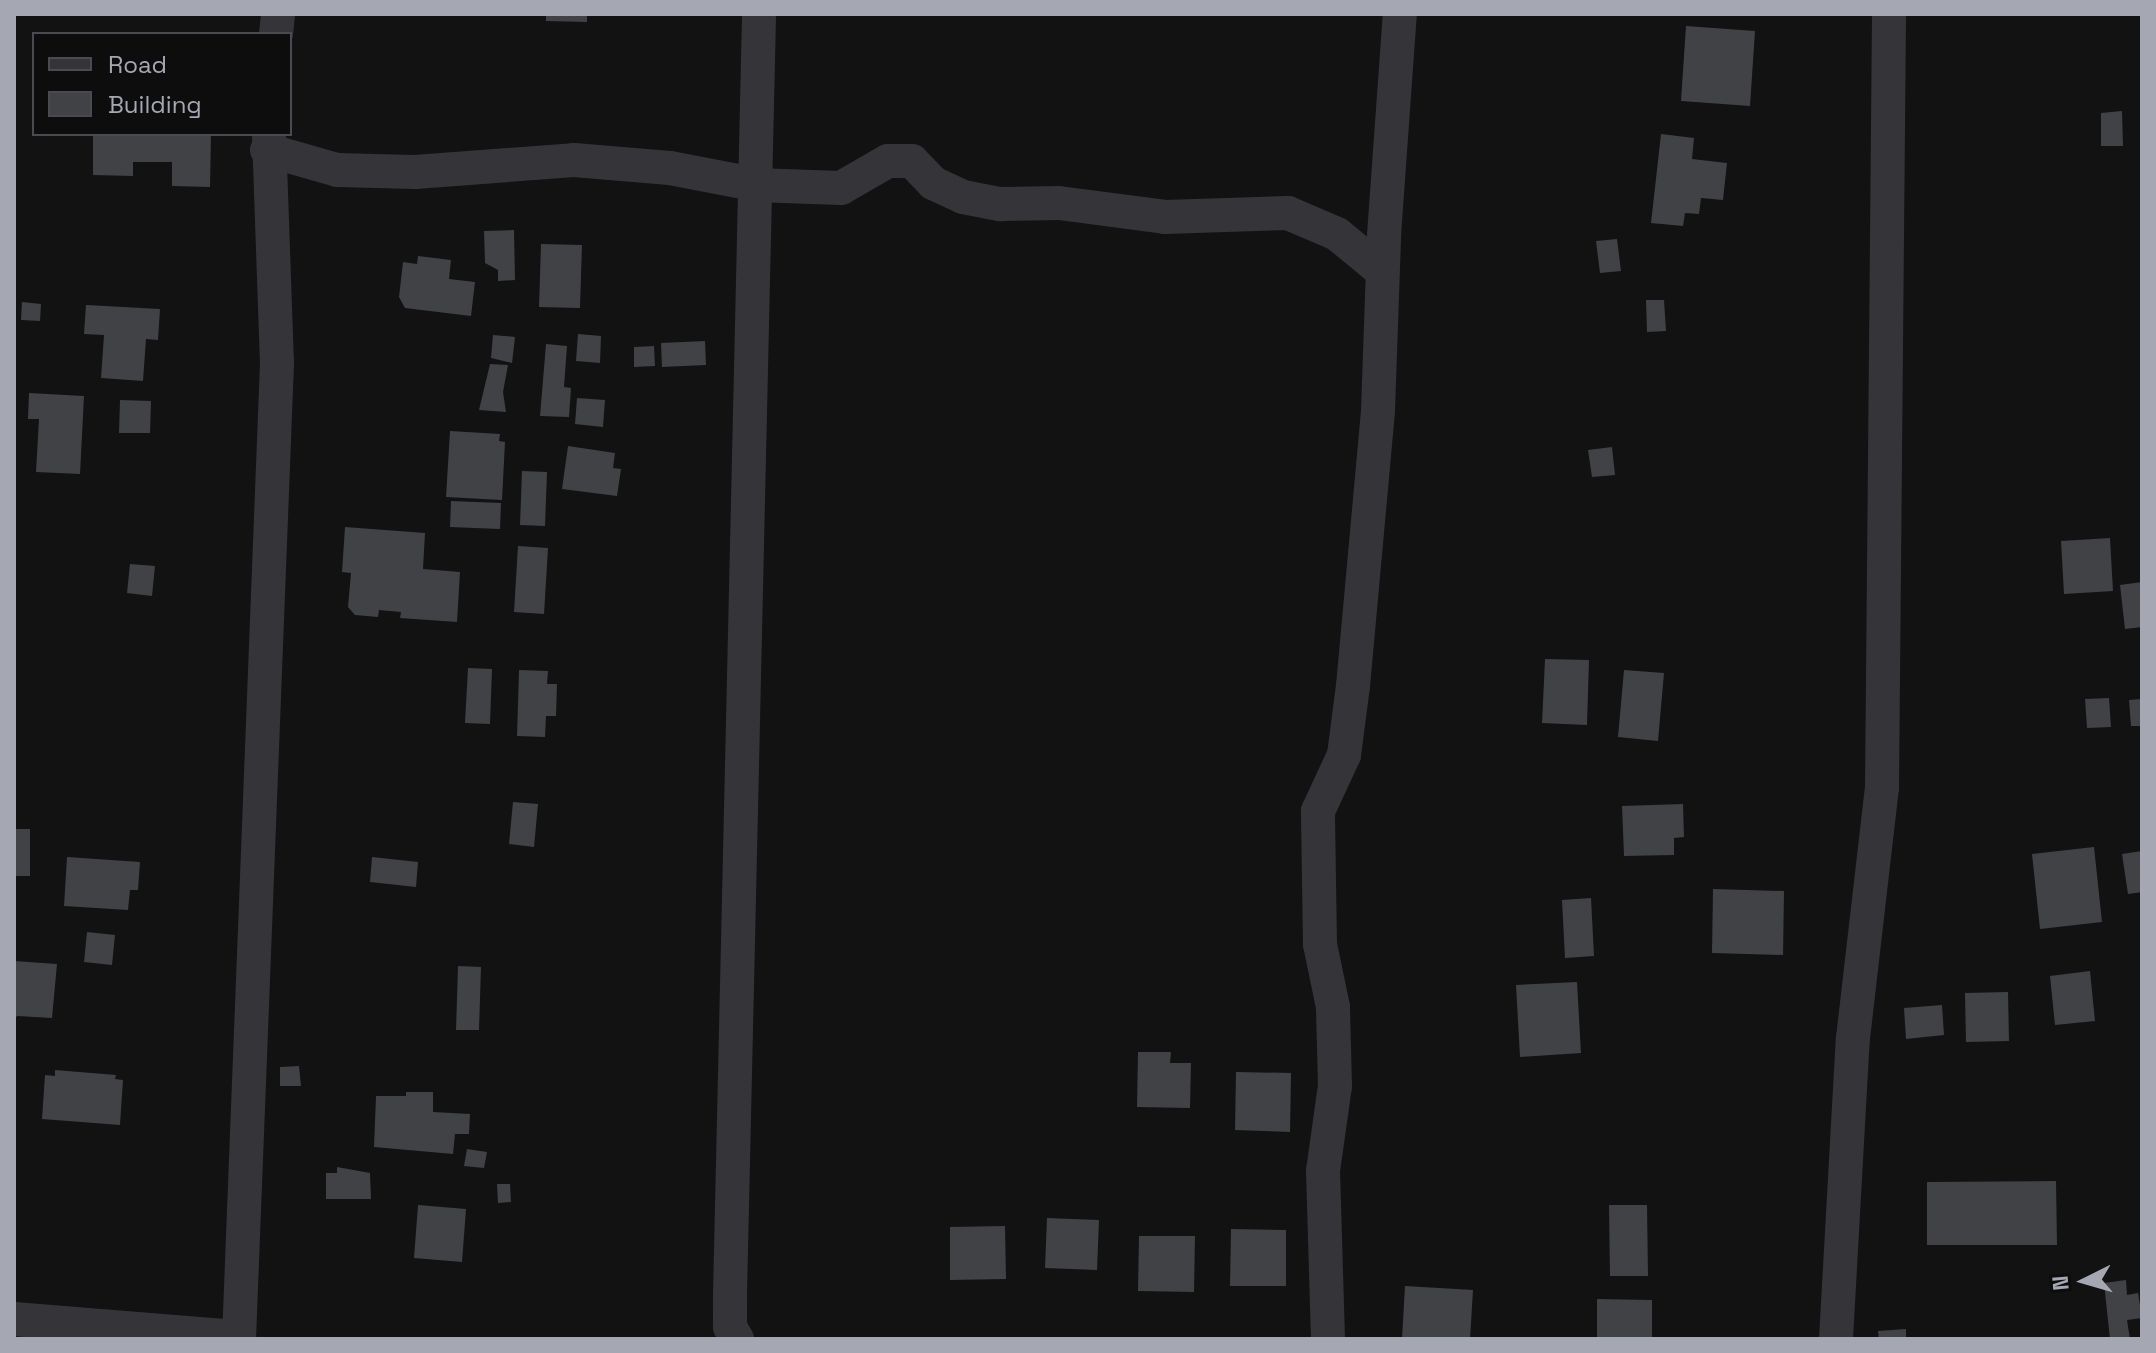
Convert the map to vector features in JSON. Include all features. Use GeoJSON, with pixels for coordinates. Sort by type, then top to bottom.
{"type":"FeatureCollection","features":[{"type":"Feature","properties":{"kind":"street"},"geometry":{"type":"LineString","coordinates":[[737,1339],[730,1327],[730,1279],[758,185],[759,14]]}},
{"type":"Feature","properties":{"kind":"street"},"geometry":{"type":"LineString","coordinates":[[1328,1339],[1323,1171],[1335,1086],[1333,1007],[1320,944],[1318,811],[1344,755],[1353,686],[1378,411],[1382,271],[1400,14]]}},
{"type":"Feature","properties":{"kind":"street"},"geometry":{"type":"LineString","coordinates":[[1836,1339],[1853,1038],[1882,788],[1889,14]]}},
{"type":"Feature","properties":{"kind":"street"},"geometry":{"type":"LineString","coordinates":[[14,1319],[239,1338],[277,364],[276,228],[268,142],[337,170],[415,172],[574,160],[670,168],[758,185],[841,188],[888,161],[912,161],[933,183],[963,197],[1000,204],[1059,203],[1165,217],[1288,213],[1337,234],[1382,271]]}},
{"type":"Feature","properties":{"kind":"building"},"geometry":{"type":"Polygon","coordinates":[[[546,14],[587,14],[587,22],[546,21],[546,14]]]}},
{"type":"Feature","properties":{"kind":"building"},"geometry":{"type":"Polygon","coordinates":[[[1686,26],[1755,31],[1750,106],[1681,101],[1686,26]]]}},
{"type":"Feature","properties":{"kind":"building"},"geometry":{"type":"Polygon","coordinates":[[[2122,111],[2123,146],[2101,146],[2101,113],[2122,111]]]}},
{"type":"Feature","properties":{"kind":"building"},"geometry":{"type":"Polygon","coordinates":[[[1661,134],[1694,138],[1692,159],[1727,163],[1723,200],[1701,198],[1699,214],[1685,213],[1683,226],[1651,223],[1661,134]]]}},
{"type":"Feature","properties":{"kind":"building"},"geometry":{"type":"Polygon","coordinates":[[[93,136],[211,136],[210,187],[172,186],[172,162],[133,162],[133,176],[93,175],[93,136]]]}},
{"type":"Feature","properties":{"kind":"building"},"geometry":{"type":"Polygon","coordinates":[[[514,230],[515,280],[498,281],[498,270],[485,263],[484,231],[514,230]]]}},
{"type":"Feature","properties":{"kind":"building"},"geometry":{"type":"Polygon","coordinates":[[[1617,239],[1621,271],[1600,273],[1596,241],[1617,239]]]}},
{"type":"Feature","properties":{"kind":"building"},"geometry":{"type":"Polygon","coordinates":[[[541,244],[582,245],[580,308],[539,307],[541,244]]]}},
{"type":"Feature","properties":{"kind":"building"},"geometry":{"type":"Polygon","coordinates":[[[418,256],[451,260],[449,279],[475,282],[471,316],[405,308],[399,297],[403,262],[417,264],[418,256]]]}},
{"type":"Feature","properties":{"kind":"building"},"geometry":{"type":"Polygon","coordinates":[[[1646,300],[1664,300],[1666,331],[1647,332],[1646,300]]]}},
{"type":"Feature","properties":{"kind":"building"},"geometry":{"type":"Polygon","coordinates":[[[22,302],[41,304],[40,321],[21,320],[22,302]]]}},
{"type":"Feature","properties":{"kind":"building"},"geometry":{"type":"Polygon","coordinates":[[[86,305],[160,309],[158,340],[146,339],[143,381],[101,378],[104,335],[84,334],[86,305]]]}},
{"type":"Feature","properties":{"kind":"building"},"geometry":{"type":"Polygon","coordinates":[[[578,334],[601,336],[600,363],[576,361],[578,334]]]}},
{"type":"Feature","properties":{"kind":"building"},"geometry":{"type":"Polygon","coordinates":[[[493,335],[515,337],[512,363],[491,358],[493,335]]]}},
{"type":"Feature","properties":{"kind":"building"},"geometry":{"type":"Polygon","coordinates":[[[705,341],[706,365],[662,367],[661,343],[705,341]]]}},
{"type":"Feature","properties":{"kind":"building"},"geometry":{"type":"Polygon","coordinates":[[[546,344],[567,346],[564,387],[571,388],[569,417],[540,416],[546,344]]]}},
{"type":"Feature","properties":{"kind":"building"},"geometry":{"type":"Polygon","coordinates":[[[654,346],[655,366],[634,367],[634,347],[654,346]]]}},
{"type":"Feature","properties":{"kind":"building"},"geometry":{"type":"Polygon","coordinates":[[[490,364],[508,365],[503,392],[506,412],[479,410],[490,364]]]}},
{"type":"Feature","properties":{"kind":"building"},"geometry":{"type":"Polygon","coordinates":[[[29,393],[84,396],[80,474],[36,472],[39,419],[28,419],[29,393]]]}},
{"type":"Feature","properties":{"kind":"building"},"geometry":{"type":"Polygon","coordinates":[[[577,398],[605,400],[603,427],[575,424],[577,398]]]}},
{"type":"Feature","properties":{"kind":"building"},"geometry":{"type":"Polygon","coordinates":[[[120,400],[151,401],[150,433],[119,433],[120,400]]]}},
{"type":"Feature","properties":{"kind":"building"},"geometry":{"type":"Polygon","coordinates":[[[450,431],[500,434],[499,441],[505,442],[502,500],[446,497],[450,431]]]}},
{"type":"Feature","properties":{"kind":"building"},"geometry":{"type":"Polygon","coordinates":[[[568,446],[615,453],[613,468],[621,469],[617,496],[562,489],[568,446]]]}},
{"type":"Feature","properties":{"kind":"building"},"geometry":{"type":"Polygon","coordinates":[[[1612,447],[1615,475],[1592,477],[1588,450],[1612,447]]]}},
{"type":"Feature","properties":{"kind":"building"},"geometry":{"type":"Polygon","coordinates":[[[522,471],[547,472],[545,526],[520,525],[522,471]]]}},
{"type":"Feature","properties":{"kind":"building"},"geometry":{"type":"Polygon","coordinates":[[[451,501],[501,503],[500,529],[450,527],[451,501]]]}},
{"type":"Feature","properties":{"kind":"building"},"geometry":{"type":"Polygon","coordinates":[[[345,527],[425,533],[423,569],[460,572],[457,622],[400,618],[401,612],[379,610],[378,617],[355,615],[348,607],[351,573],[342,572],[345,527]]]}},
{"type":"Feature","properties":{"kind":"building"},"geometry":{"type":"Polygon","coordinates":[[[2110,538],[2113,591],[2064,594],[2061,541],[2110,538]]]}},
{"type":"Feature","properties":{"kind":"building"},"geometry":{"type":"Polygon","coordinates":[[[518,546],[548,548],[544,614],[514,612],[518,546]]]}},
{"type":"Feature","properties":{"kind":"building"},"geometry":{"type":"Polygon","coordinates":[[[130,564],[155,566],[152,596],[127,593],[130,564]]]}},
{"type":"Feature","properties":{"kind":"building"},"geometry":{"type":"Polygon","coordinates":[[[2142,582],[2142,627],[2125,629],[2120,585],[2142,582]]]}},
{"type":"Feature","properties":{"kind":"building"},"geometry":{"type":"Polygon","coordinates":[[[1545,659],[1589,660],[1587,725],[1542,723],[1545,659]]]}},
{"type":"Feature","properties":{"kind":"building"},"geometry":{"type":"Polygon","coordinates":[[[468,668],[492,669],[490,724],[465,723],[468,668]]]}},
{"type":"Feature","properties":{"kind":"building"},"geometry":{"type":"Polygon","coordinates":[[[519,670],[548,671],[547,684],[557,684],[556,716],[546,716],[545,737],[517,736],[519,670]]]}},
{"type":"Feature","properties":{"kind":"building"},"geometry":{"type":"Polygon","coordinates":[[[1624,670],[1664,673],[1658,741],[1618,737],[1624,670]]]}},
{"type":"Feature","properties":{"kind":"building"},"geometry":{"type":"Polygon","coordinates":[[[2109,698],[2111,727],[2087,728],[2085,699],[2109,698]]]}},
{"type":"Feature","properties":{"kind":"building"},"geometry":{"type":"Polygon","coordinates":[[[2142,699],[2142,726],[2131,726],[2129,700],[2142,699]]]}},
{"type":"Feature","properties":{"kind":"building"},"geometry":{"type":"Polygon","coordinates":[[[513,802],[538,804],[534,847],[509,844],[513,802]]]}},
{"type":"Feature","properties":{"kind":"building"},"geometry":{"type":"Polygon","coordinates":[[[1683,804],[1684,837],[1674,838],[1674,855],[1624,856],[1622,806],[1683,804]]]}},
{"type":"Feature","properties":{"kind":"building"},"geometry":{"type":"Polygon","coordinates":[[[14,829],[30,829],[30,876],[14,876],[14,829]]]}},
{"type":"Feature","properties":{"kind":"building"},"geometry":{"type":"Polygon","coordinates":[[[2094,847],[2102,922],[2040,929],[2032,854],[2094,847]]]}},
{"type":"Feature","properties":{"kind":"building"},"geometry":{"type":"Polygon","coordinates":[[[2142,851],[2142,892],[2128,894],[2122,854],[2142,851]]]}},
{"type":"Feature","properties":{"kind":"building"},"geometry":{"type":"Polygon","coordinates":[[[67,857],[140,862],[138,890],[130,890],[128,910],[64,906],[67,857]]]}},
{"type":"Feature","properties":{"kind":"building"},"geometry":{"type":"Polygon","coordinates":[[[372,857],[418,862],[416,887],[370,882],[372,857]]]}},
{"type":"Feature","properties":{"kind":"building"},"geometry":{"type":"Polygon","coordinates":[[[1713,889],[1784,891],[1783,955],[1712,953],[1713,889]]]}},
{"type":"Feature","properties":{"kind":"building"},"geometry":{"type":"Polygon","coordinates":[[[1591,898],[1594,956],[1565,958],[1562,900],[1591,898]]]}},
{"type":"Feature","properties":{"kind":"building"},"geometry":{"type":"Polygon","coordinates":[[[87,932],[115,935],[112,965],[84,962],[87,932]]]}},
{"type":"Feature","properties":{"kind":"building"},"geometry":{"type":"Polygon","coordinates":[[[14,961],[57,964],[52,1018],[17,1016],[14,1020],[14,961]]]}},
{"type":"Feature","properties":{"kind":"building"},"geometry":{"type":"Polygon","coordinates":[[[458,966],[481,967],[479,1030],[456,1030],[458,966]]]}},
{"type":"Feature","properties":{"kind":"building"},"geometry":{"type":"Polygon","coordinates":[[[2090,971],[2095,1021],[2055,1025],[2050,976],[2090,971]]]}},
{"type":"Feature","properties":{"kind":"building"},"geometry":{"type":"Polygon","coordinates":[[[1577,982],[1581,1053],[1520,1057],[1516,985],[1577,982]]]}},
{"type":"Feature","properties":{"kind":"building"},"geometry":{"type":"Polygon","coordinates":[[[2008,992],[2009,1041],[1966,1042],[1965,993],[2008,992]]]}},
{"type":"Feature","properties":{"kind":"building"},"geometry":{"type":"Polygon","coordinates":[[[1942,1005],[1944,1035],[1906,1039],[1904,1008],[1942,1005]]]}},
{"type":"Feature","properties":{"kind":"building"},"geometry":{"type":"Polygon","coordinates":[[[1138,1052],[1171,1052],[1170,1063],[1191,1063],[1190,1108],[1137,1107],[1138,1052]]]}},
{"type":"Feature","properties":{"kind":"building"},"geometry":{"type":"Polygon","coordinates":[[[299,1066],[301,1086],[280,1086],[280,1067],[299,1066]]]}},
{"type":"Feature","properties":{"kind":"building"},"geometry":{"type":"Polygon","coordinates":[[[55,1070],[116,1075],[115,1079],[123,1080],[120,1125],[42,1119],[45,1075],[55,1076],[55,1070]]]}},
{"type":"Feature","properties":{"kind":"building"},"geometry":{"type":"Polygon","coordinates":[[[1236,1072],[1291,1073],[1290,1132],[1235,1130],[1236,1072]]]}},
{"type":"Feature","properties":{"kind":"building"},"geometry":{"type":"Polygon","coordinates":[[[406,1092],[433,1092],[433,1112],[470,1114],[469,1134],[455,1134],[453,1154],[374,1147],[376,1096],[406,1096],[406,1092]]]}},
{"type":"Feature","properties":{"kind":"building"},"geometry":{"type":"Polygon","coordinates":[[[467,1149],[487,1152],[484,1168],[464,1166],[467,1149]]]}},
{"type":"Feature","properties":{"kind":"building"},"geometry":{"type":"Polygon","coordinates":[[[337,1167],[370,1173],[371,1199],[326,1199],[326,1173],[337,1173],[337,1167]]]}},
{"type":"Feature","properties":{"kind":"building"},"geometry":{"type":"Polygon","coordinates":[[[2056,1181],[2057,1245],[1927,1245],[1927,1182],[2056,1181]]]}},
{"type":"Feature","properties":{"kind":"building"},"geometry":{"type":"Polygon","coordinates":[[[497,1184],[510,1184],[511,1202],[498,1203],[497,1184]]]}},
{"type":"Feature","properties":{"kind":"building"},"geometry":{"type":"Polygon","coordinates":[[[418,1205],[466,1209],[462,1262],[414,1258],[418,1205]]]}},
{"type":"Feature","properties":{"kind":"building"},"geometry":{"type":"Polygon","coordinates":[[[1609,1205],[1647,1205],[1648,1276],[1610,1276],[1609,1205]]]}},
{"type":"Feature","properties":{"kind":"building"},"geometry":{"type":"Polygon","coordinates":[[[1047,1218],[1099,1220],[1097,1270],[1045,1268],[1047,1218]]]}},
{"type":"Feature","properties":{"kind":"building"},"geometry":{"type":"Polygon","coordinates":[[[1005,1226],[1006,1279],[950,1280],[950,1227],[1005,1226]]]}},
{"type":"Feature","properties":{"kind":"building"},"geometry":{"type":"Polygon","coordinates":[[[1231,1229],[1286,1230],[1286,1286],[1230,1286],[1231,1229]]]}},
{"type":"Feature","properties":{"kind":"building"},"geometry":{"type":"Polygon","coordinates":[[[1139,1236],[1195,1236],[1194,1292],[1138,1291],[1139,1236]]]}},
{"type":"Feature","properties":{"kind":"building"},"geometry":{"type":"Polygon","coordinates":[[[2126,1280],[2127,1295],[2138,1293],[2142,1318],[2127,1320],[2130,1339],[2110,1339],[2104,1283],[2126,1280]]]}},
{"type":"Feature","properties":{"kind":"building"},"geometry":{"type":"Polygon","coordinates":[[[1405,1286],[1473,1290],[1470,1339],[1402,1339],[1405,1286]]]}},
{"type":"Feature","properties":{"kind":"building"},"geometry":{"type":"Polygon","coordinates":[[[1597,1299],[1652,1300],[1652,1339],[1597,1339],[1597,1299]]]}},
{"type":"Feature","properties":{"kind":"building"},"geometry":{"type":"Polygon","coordinates":[[[1906,1329],[1906,1339],[1879,1339],[1878,1331],[1906,1329]]]}}]}
